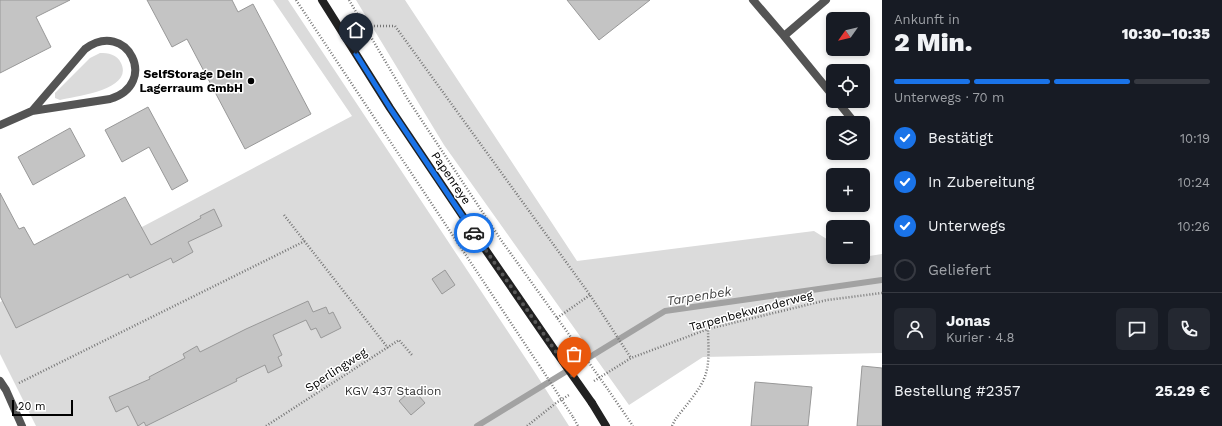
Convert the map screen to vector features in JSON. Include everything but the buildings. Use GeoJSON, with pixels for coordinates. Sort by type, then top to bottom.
{"type":"FeatureCollection","features":[{"type":"Feature","properties":{"kind":"main road","name":"Papenreye"},"geometry":{"type":"LineString","coordinates":[[322,0],[390,108],[606,426]]}},
{"type":"Feature","properties":{"kind":"street"},"geometry":{"type":"LineString","coordinates":[[753,0],[826,87]]}},
{"type":"Feature","properties":{"kind":"street"},"geometry":{"type":"LineString","coordinates":[[784,36],[826,0]]}},
{"type":"Feature","properties":{"kind":"street"},"geometry":{"type":"LineString","coordinates":[[0,125],[32,111],[110,99],[119,96],[132,84],[135,76],[136,68],[133,57],[127,48],[109,40],[99,41],[92,44],[85,49],[32,111]]}},
{"type":"Feature","properties":{"kind":"street"},"geometry":{"type":"LineString","coordinates":[[843,108],[849,116]]}},
{"type":"Feature","properties":{"kind":"street"},"geometry":{"type":"LineString","coordinates":[[0,381],[6,390],[22,426]]}},
{"type":"Feature","properties":{"kind":"path"},"geometry":{"type":"LineString","coordinates":[[296,0],[540,365],[578,426]]}},
{"type":"Feature","properties":{"kind":"path"},"geometry":{"type":"LineString","coordinates":[[349,0],[416,111],[501,240],[610,391],[633,426]]}},
{"type":"Feature","properties":{"kind":"path"},"geometry":{"type":"LineString","coordinates":[[365,26],[395,26],[590,295],[631,358]]}},
{"type":"Feature","properties":{"kind":"path"},"geometry":{"type":"LineString","coordinates":[[284,215],[388,348]]}},
{"type":"Feature","properties":{"kind":"path"},"geometry":{"type":"LineString","coordinates":[[6,390],[305,242]]}},
{"type":"Feature","properties":{"kind":"path","name":"Tarpenbekwanderweg"},"geometry":{"type":"LineString","coordinates":[[589,383],[631,358],[708,329],[826,300],[882,293]]}},
{"type":"Feature","properties":{"kind":"path"},"geometry":{"type":"LineString","coordinates":[[558,318],[590,295]]}},
{"type":"Feature","properties":{"kind":"path"},"geometry":{"type":"LineString","coordinates":[[672,426],[706,374],[708,364],[708,329]]}},
{"type":"Feature","properties":{"kind":"path","name":"Sperlingweg"},"geometry":{"type":"LineString","coordinates":[[266,426],[399,340],[412,355]]}},
{"type":"Feature","properties":{"kind":"path"},"geometry":{"type":"LineString","coordinates":[[527,426],[556,403],[569,395]]}},
{"type":"Feature","properties":{"kind":"green space","name":"KGV 437 Stadion"},"geometry":{"type":"Polygon","coordinates":[[[273,0],[288,0],[569,426],[36,426],[0,354],[0,302],[352,116],[273,0]]]}},
{"type":"Feature","properties":{"kind":"green space"},"geometry":{"type":"Polygon","coordinates":[[[356,0],[405,0],[577,261],[814,231],[826,239],[826,264],[870,264],[870,256],[882,254],[882,353],[703,357],[629,405],[444,145],[356,0]]]}},
{"type":"Feature","properties":{"kind":"green space"},"geometry":{"type":"Polygon","coordinates":[[[100,53],[112,55],[119,60],[123,72],[119,80],[112,86],[90,94],[60,100],[55,98],[55,93],[90,58],[100,53]]]}},
{"type":"Feature","properties":{"kind":"waterway","name":"Tarpenbek"},"geometry":{"type":"LineString","coordinates":[[477,426],[665,311],[882,280]]}},
{"type":"Feature","properties":{"kind":"way so far"},"geometry":{"type":"LineString","coordinates":[[474,233],[574,378]]}},
{"type":"Feature","properties":{"kind":"place","name":"SelfStorage Dein Lagerraum GmbH"},"geometry":{"type":"Point","coordinates":[251,81]}},
{"type":"Feature","properties":{"kind":"route"},"geometry":{"type":"LineString","coordinates":[[356,54],[390,108],[474,233]]}}]}
